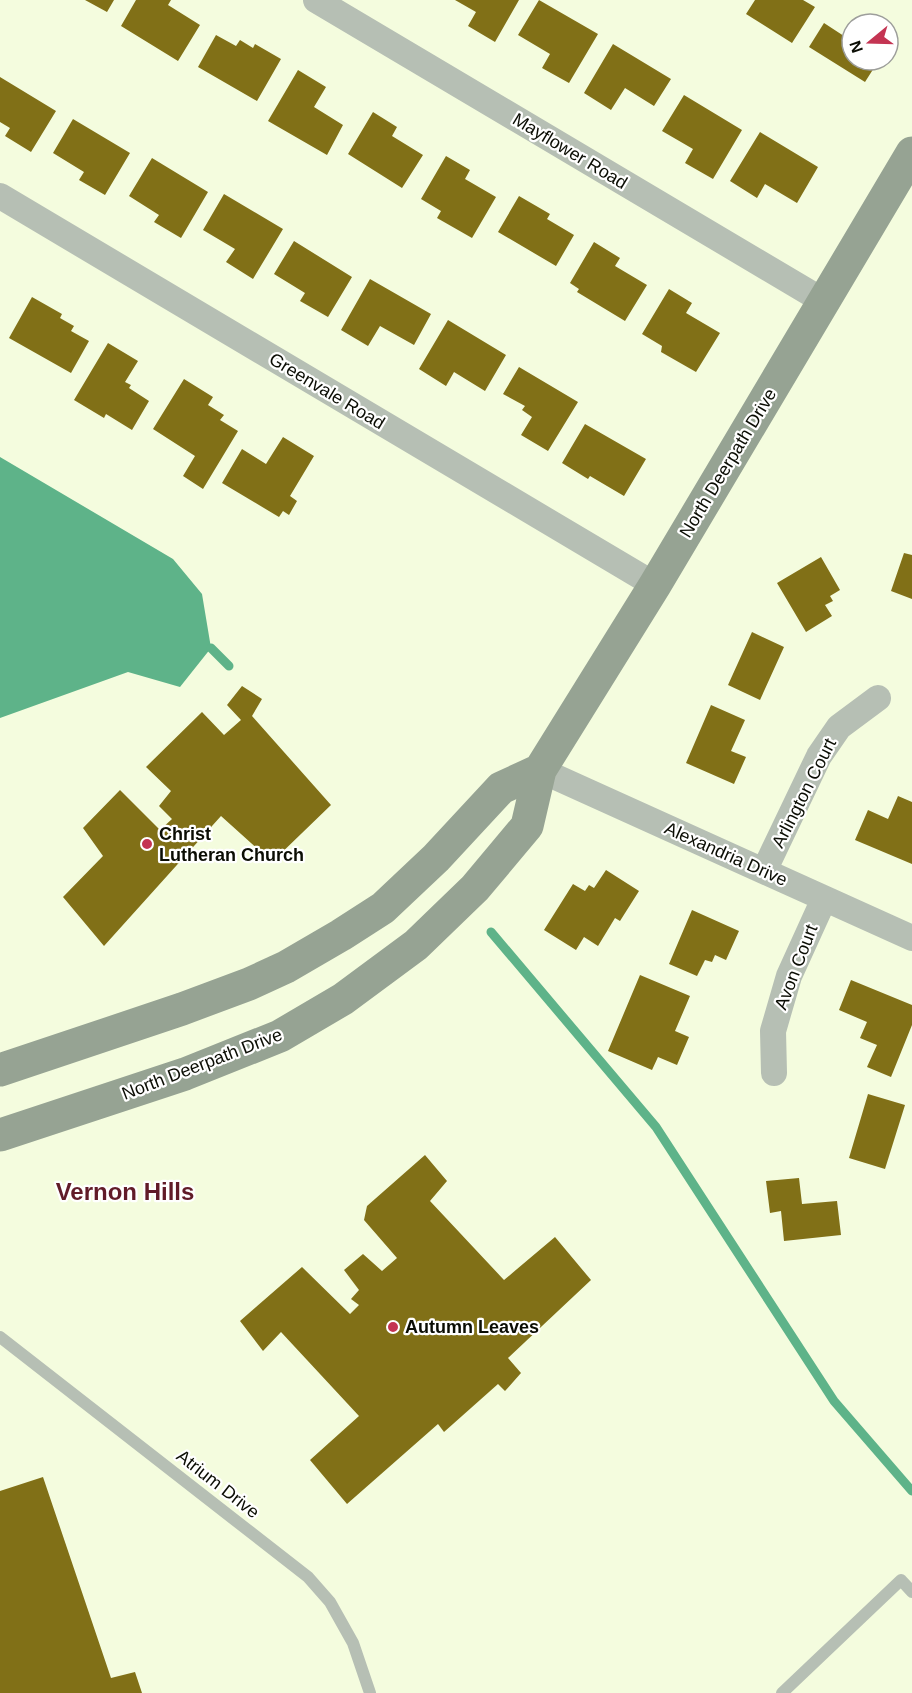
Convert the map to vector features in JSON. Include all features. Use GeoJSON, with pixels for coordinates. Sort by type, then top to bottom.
{"type":"FeatureCollection","features":[{"type":"Feature","properties":{"kind":"street","name":"Mayflower Road"},"geometry":{"type":"LineString","coordinates":[[316,0],[825,302]]}},
{"type":"Feature","properties":{"kind":"street","name":"North Deerpath Drive"},"geometry":{"type":"LineString","coordinates":[[0,1135],[185,1074],[280,1036],[343,999],[416,945],[475,888],[527,826],[540,770],[655,585],[912,153]]}},
{"type":"Feature","properties":{"kind":"street","name":"Greenvale Road"},"geometry":{"type":"LineString","coordinates":[[0,196],[655,585]]}},
{"type":"Feature","properties":{"kind":"street","name":"Arlington Court"},"geometry":{"type":"LineString","coordinates":[[764,871],[819,756],[839,727],[878,698]]}},
{"type":"Feature","properties":{"kind":"street","name":"Alexandria Drive"},"geometry":{"type":"LineString","coordinates":[[540,770],[912,939]]}},
{"type":"Feature","properties":{"kind":"street"},"geometry":{"type":"LineString","coordinates":[[0,1070],[182,1010],[286,967],[383,908],[436,858],[501,788],[540,770]]}},
{"type":"Feature","properties":{"kind":"street","name":"Avon Court"},"geometry":{"type":"LineString","coordinates":[[774,1073],[773,1031],[789,976],[824,898]]}},
{"type":"Feature","properties":{"kind":"lane","name":"Atrium Drive"},"geometry":{"type":"LineString","coordinates":[[1,1338],[308,1577],[330,1602],[353,1643],[370,1693]]}},
{"type":"Feature","properties":{"kind":"lane"},"geometry":{"type":"LineString","coordinates":[[782,1693],[901,1580],[912,1592]]}},
{"type":"Feature","properties":{"kind":"shaded area"},"geometry":{"type":"Polygon","coordinates":[[[0,457],[173,559],[202,594],[211,648],[180,687],[128,672],[0,718],[0,457]]]}},
{"type":"Feature","properties":{"kind":"building"},"geometry":{"type":"Polygon","coordinates":[[[85,0],[114,0],[107,12],[85,0]]]}},
{"type":"Feature","properties":{"kind":"building"},"geometry":{"type":"Polygon","coordinates":[[[136,0],[171,0],[168,5],[200,25],[178,61],[121,26],[136,0]]]}},
{"type":"Feature","properties":{"kind":"building"},"geometry":{"type":"Polygon","coordinates":[[[455,0],[519,0],[495,42],[468,26],[476,12],[455,0]]]}},
{"type":"Feature","properties":{"kind":"building"},"geometry":{"type":"Polygon","coordinates":[[[539,0],[598,34],[569,83],[542,68],[550,54],[518,35],[539,0]]]}},
{"type":"Feature","properties":{"kind":"building"},"geometry":{"type":"Polygon","coordinates":[[[755,0],[803,0],[815,7],[792,43],[746,14],[755,0]]]}},
{"type":"Feature","properties":{"kind":"building"},"geometry":{"type":"Polygon","coordinates":[[[824,23],[840,33],[840,66],[809,47],[824,23]]]}},
{"type":"Feature","properties":{"kind":"building"},"geometry":{"type":"Polygon","coordinates":[[[216,35],[236,46],[240,40],[253,48],[255,44],[281,59],[257,101],[198,67],[216,35]]]}},
{"type":"Feature","properties":{"kind":"building"},"geometry":{"type":"Polygon","coordinates":[[[613,44],[671,79],[654,106],[625,88],[611,110],[584,93],[613,44]]]}},
{"type":"Feature","properties":{"kind":"building"},"geometry":{"type":"Polygon","coordinates":[[[298,70],[326,87],[314,107],[343,125],[327,155],[268,121],[298,70]]]}},
{"type":"Feature","properties":{"kind":"building"},"geometry":{"type":"Polygon","coordinates":[[[849,72],[871,72],[865,82],[849,72]]]}},
{"type":"Feature","properties":{"kind":"building"},"geometry":{"type":"Polygon","coordinates":[[[0,77],[56,111],[31,152],[5,136],[10,128],[0,122],[0,77]]]}},
{"type":"Feature","properties":{"kind":"building"},"geometry":{"type":"Polygon","coordinates":[[[684,95],[742,130],[713,179],[685,163],[693,149],[662,131],[684,95]]]}},
{"type":"Feature","properties":{"kind":"building"},"geometry":{"type":"Polygon","coordinates":[[[373,112],[397,127],[392,136],[423,155],[402,188],[348,154],[373,112]]]}},
{"type":"Feature","properties":{"kind":"building"},"geometry":{"type":"Polygon","coordinates":[[[73,119],[130,153],[105,195],[79,180],[84,172],[53,153],[73,119]]]}},
{"type":"Feature","properties":{"kind":"building"},"geometry":{"type":"Polygon","coordinates":[[[760,132],[818,167],[797,203],[765,184],[757,198],[730,181],[760,132]]]}},
{"type":"Feature","properties":{"kind":"building"},"geometry":{"type":"Polygon","coordinates":[[[446,156],[470,170],[465,179],[496,197],[472,238],[437,218],[441,211],[421,199],[446,156]]]}},
{"type":"Feature","properties":{"kind":"building"},"geometry":{"type":"Polygon","coordinates":[[[152,158],[208,192],[181,238],[154,222],[159,215],[129,196],[152,158]]]}},
{"type":"Feature","properties":{"kind":"building"},"geometry":{"type":"Polygon","coordinates":[[[224,194],[283,229],[253,279],[226,262],[235,249],[203,230],[224,194]]]}},
{"type":"Feature","properties":{"kind":"building"},"geometry":{"type":"Polygon","coordinates":[[[519,196],[550,214],[547,219],[574,235],[556,266],[498,232],[519,196]]]}},
{"type":"Feature","properties":{"kind":"building"},"geometry":{"type":"Polygon","coordinates":[[[294,241],[352,277],[328,317],[300,301],[305,293],[274,274],[294,241]]]}},
{"type":"Feature","properties":{"kind":"building"},"geometry":{"type":"Polygon","coordinates":[[[594,242],[620,258],[615,266],[647,285],[625,321],[577,292],[579,289],[570,283],[594,242]]]}},
{"type":"Feature","properties":{"kind":"building"},"geometry":{"type":"Polygon","coordinates":[[[370,279],[431,314],[414,345],[380,326],[368,346],[341,330],[370,279]]]}},
{"type":"Feature","properties":{"kind":"building"},"geometry":{"type":"Polygon","coordinates":[[[669,289],[692,303],[686,313],[720,333],[696,372],[661,352],[662,346],[642,334],[669,289]]]}},
{"type":"Feature","properties":{"kind":"building"},"geometry":{"type":"Polygon","coordinates":[[[32,297],[62,314],[60,318],[74,326],[71,331],[89,341],[71,373],[9,338],[32,297]]]}},
{"type":"Feature","properties":{"kind":"building"},"geometry":{"type":"Polygon","coordinates":[[[448,320],[506,355],[485,391],[454,372],[446,386],[419,369],[448,320]]]}},
{"type":"Feature","properties":{"kind":"building"},"geometry":{"type":"Polygon","coordinates":[[[108,343],[138,361],[125,382],[131,385],[129,388],[149,401],[132,430],[106,414],[104,418],[74,400],[108,343]]]}},
{"type":"Feature","properties":{"kind":"building"},"geometry":{"type":"Polygon","coordinates":[[[519,367],[578,402],[548,451],[521,435],[532,417],[522,410],[525,406],[503,394],[519,367]]]}},
{"type":"Feature","properties":{"kind":"building"},"geometry":{"type":"Polygon","coordinates":[[[184,379],[213,397],[208,405],[224,415],[220,420],[238,431],[203,489],[183,476],[195,456],[153,429],[184,379]]]}},
{"type":"Feature","properties":{"kind":"building"},"geometry":{"type":"Polygon","coordinates":[[[585,424],[646,459],[624,496],[590,476],[588,479],[562,463],[585,424]]]}},
{"type":"Feature","properties":{"kind":"building"},"geometry":{"type":"Polygon","coordinates":[[[283,437],[314,456],[290,496],[297,501],[289,515],[283,511],[279,517],[222,483],[242,449],[266,464],[283,437]]]}},
{"type":"Feature","properties":{"kind":"building"},"geometry":{"type":"Polygon","coordinates":[[[904,553],[912,555],[912,599],[891,591],[904,553]]]}},
{"type":"Feature","properties":{"kind":"building"},"geometry":{"type":"Polygon","coordinates":[[[821,557],[840,590],[830,596],[833,601],[825,605],[832,616],[806,632],[777,583],[821,557]]]}},
{"type":"Feature","properties":{"kind":"building"},"geometry":{"type":"Polygon","coordinates":[[[752,632],[784,647],[760,700],[728,685],[752,632]]]}},
{"type":"Feature","properties":{"kind":"building"},"geometry":{"type":"Polygon","coordinates":[[[242,686],[262,699],[252,716],[331,805],[272,862],[221,816],[104,946],[63,897],[103,856],[83,828],[120,790],[160,830],[172,819],[159,806],[171,791],[146,767],[202,712],[224,735],[241,720],[227,705],[242,686]]]}},
{"type":"Feature","properties":{"kind":"building"},"geometry":{"type":"Polygon","coordinates":[[[711,705],[745,720],[731,751],[746,757],[734,784],[686,763],[711,705]]]}},
{"type":"Feature","properties":{"kind":"building"},"geometry":{"type":"Polygon","coordinates":[[[898,796],[912,802],[912,864],[855,840],[868,810],[888,819],[898,796]]]}},
{"type":"Feature","properties":{"kind":"building"},"geometry":{"type":"Polygon","coordinates":[[[606,870],[639,891],[620,921],[615,918],[598,946],[584,937],[576,950],[544,930],[573,884],[585,891],[589,885],[594,888],[606,870]]]}},
{"type":"Feature","properties":{"kind":"building"},"geometry":{"type":"Polygon","coordinates":[[[692,910],[739,931],[726,960],[715,955],[712,962],[705,960],[697,976],[669,964],[692,910]]]}},
{"type":"Feature","properties":{"kind":"building"},"geometry":{"type":"Polygon","coordinates":[[[640,975],[690,996],[675,1031],[689,1037],[677,1065],[658,1057],[652,1070],[608,1051],[640,975]]]}},
{"type":"Feature","properties":{"kind":"building"},"geometry":{"type":"Polygon","coordinates":[[[851,980],[912,1005],[912,1025],[891,1077],[867,1067],[877,1045],[860,1038],[867,1022],[839,1010],[851,980]]]}},
{"type":"Feature","properties":{"kind":"building"},"geometry":{"type":"Polygon","coordinates":[[[868,1094],[905,1105],[885,1169],[849,1158],[868,1094]]]}},
{"type":"Feature","properties":{"kind":"building","name":"Autumn Leaves"},"geometry":{"type":"Polygon","coordinates":[[[425,1155],[447,1181],[430,1201],[504,1280],[555,1237],[591,1280],[508,1358],[521,1373],[505,1391],[498,1384],[444,1432],[438,1424],[347,1504],[310,1460],[359,1416],[281,1332],[263,1351],[240,1321],[302,1267],[350,1314],[359,1305],[351,1299],[359,1290],[344,1270],[363,1254],[382,1271],[397,1258],[364,1220],[367,1206],[425,1155]]]}},
{"type":"Feature","properties":{"kind":"building"},"geometry":{"type":"Polygon","coordinates":[[[799,1178],[802,1204],[837,1201],[841,1235],[784,1241],[781,1211],[770,1213],[766,1181],[799,1178]]]}},
{"type":"Feature","properties":{"kind":"building"},"geometry":{"type":"Polygon","coordinates":[[[43,1477],[111,1678],[135,1672],[142,1693],[0,1693],[0,1491],[43,1477]]]}},
{"type":"Feature","properties":{"kind":"waterway"},"geometry":{"type":"LineString","coordinates":[[211,648],[229,666]]}},
{"type":"Feature","properties":{"kind":"waterway"},"geometry":{"type":"LineString","coordinates":[[491,932],[656,1127],[834,1401],[912,1491]]}},
{"type":"Feature","properties":{"kind":"place","name":"Christ Lutheran Church"},"geometry":{"type":"Point","coordinates":[147,844]}},
{"type":"Feature","properties":{"kind":"place","name":"Autumn Leaves"},"geometry":{"type":"Point","coordinates":[393,1327]}},
{"type":"Feature","properties":{"kind":"district","name":"Vernon Hills"},"geometry":{"type":"Point","coordinates":[125,1191]}}]}
